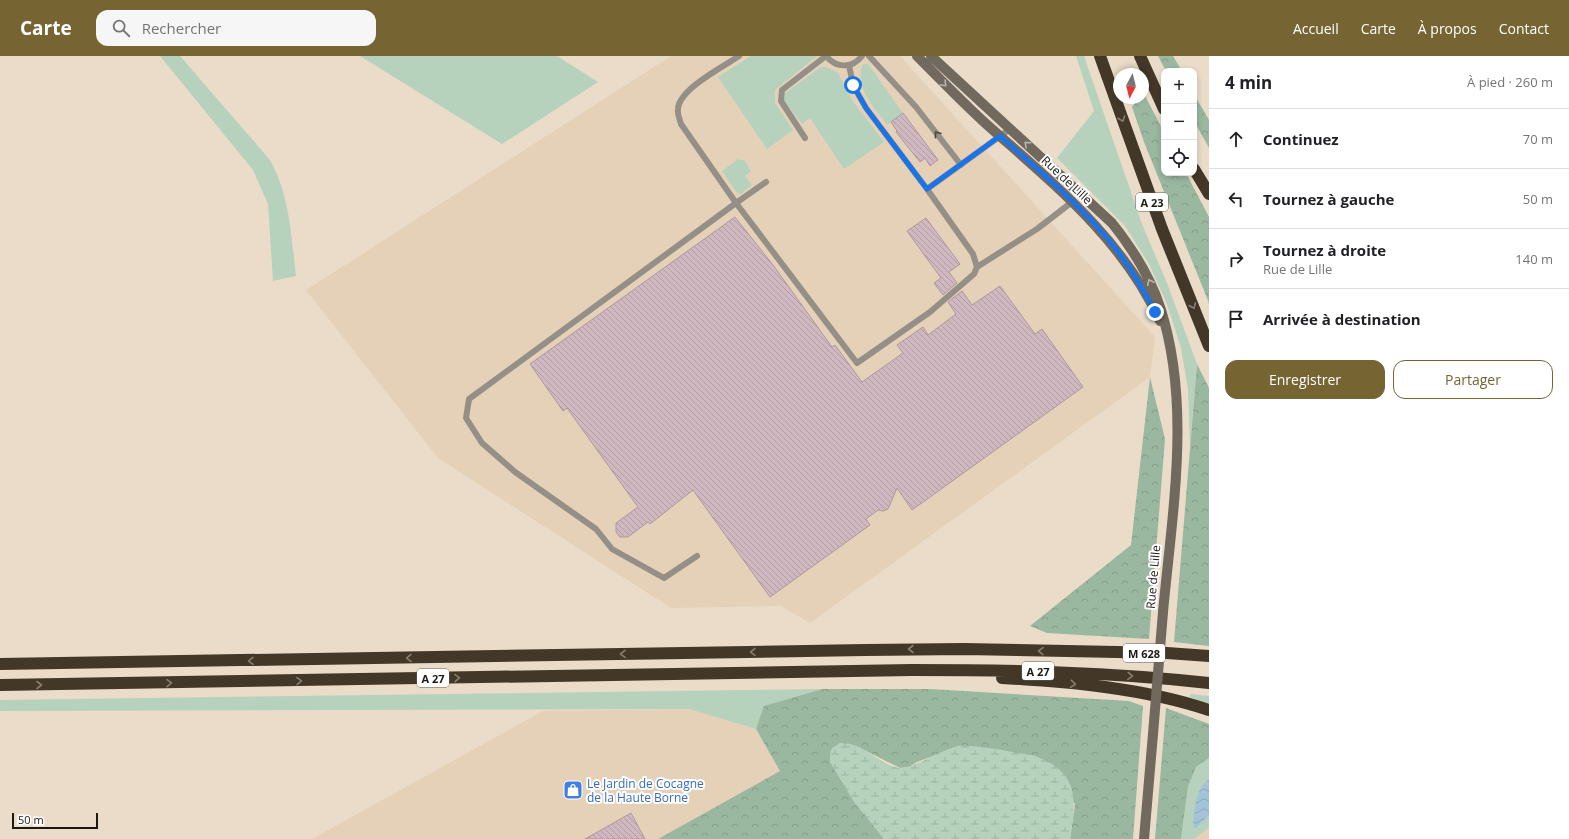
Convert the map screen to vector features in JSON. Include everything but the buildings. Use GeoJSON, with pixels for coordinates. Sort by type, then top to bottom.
{"type":"FeatureCollection","features":[{"type":"Feature","properties":{"kind":"highway","name":"A 23"},"geometry":{"type":"LineString","coordinates":[[1100,56],[1162,229],[1209,346]]}},
{"type":"Feature","properties":{"kind":"highway"},"geometry":{"type":"LineString","coordinates":[[1140,56],[1162,104]]}},
{"type":"Feature","properties":{"kind":"highway"},"geometry":{"type":"LineString","coordinates":[[1197,174],[1209,194]]}},
{"type":"Feature","properties":{"kind":"highway","name":"A 27"},"geometry":{"type":"LineString","coordinates":[[0,664],[965,649],[1080,652],[1209,662]]}},
{"type":"Feature","properties":{"kind":"highway","name":"M 628"},"geometry":{"type":"LineString","coordinates":[[1080,652],[1209,656]]}},
{"type":"Feature","properties":{"kind":"highway"},"geometry":{"type":"LineString","coordinates":[[867,671],[1048,681],[1146,695],[1209,710]]}},
{"type":"Feature","properties":{"kind":"highway","name":"A 27"},"geometry":{"type":"LineString","coordinates":[[0,685],[867,671],[1050,672],[1131,676],[1209,683]]}},
{"type":"Feature","properties":{"kind":"main road","name":"Rue de Lille"},"geometry":{"type":"LineString","coordinates":[[917,56],[1103,233],[1125,261],[1155,312],[1169,346]]}},
{"type":"Feature","properties":{"kind":"main road","name":"Rue de Lille"},"geometry":{"type":"LineString","coordinates":[[931,56],[1098,209],[1127,242],[1146,273],[1163,317],[1176,383],[1177,433],[1144,839]]}},
{"type":"Feature","properties":{"kind":"lane"},"geometry":{"type":"LineString","coordinates":[[739,56],[688,91],[681,100],[678,109],[681,124],[736,203],[857,363],[930,312],[970,279],[976,268],[1037,229],[1072,202]]}},
{"type":"Feature","properties":{"kind":"lane"},"geometry":{"type":"LineString","coordinates":[[805,138],[781,101],[782,90],[826,56],[836,64],[849,65],[862,56]]}},
{"type":"Feature","properties":{"kind":"lane"},"geometry":{"type":"LineString","coordinates":[[870,56],[916,107],[961,165]]}},
{"type":"Feature","properties":{"kind":"lane"},"geometry":{"type":"LineString","coordinates":[[849,65],[853,85],[866,108],[927,189],[973,254],[976,268]]}},
{"type":"Feature","properties":{"kind":"lane"},"geometry":{"type":"LineString","coordinates":[[927,189],[1010,129]]}},
{"type":"Feature","properties":{"kind":"lane"},"geometry":{"type":"LineString","coordinates":[[697,556],[664,578],[612,549],[596,529],[515,472],[482,443],[466,418],[467,408],[469,399],[766,182]]}},
{"type":"Feature","properties":{"kind":"shaded area"},"geometry":{"type":"Polygon","coordinates":[[[671,56],[900,56],[1155,337],[1150,377],[810,623],[781,606],[671,608],[438,458],[306,290],[671,56]]]}},
{"type":"Feature","properties":{"kind":"shaded area","name":"Le Jardin de Cocagne de la Haute Borne"},"geometry":{"type":"Polygon","coordinates":[[[689,709],[756,729],[821,839],[312,839],[543,711],[689,709]]]}},
{"type":"Feature","properties":{"kind":"shaded area"},"geometry":{"type":"Polygon","coordinates":[[[1209,828],[1209,839],[1194,839],[1209,828]]]}},
{"type":"Feature","properties":{"kind":"green space"},"geometry":{"type":"Polygon","coordinates":[[[160,56],[180,56],[270,160],[277,174],[286,202],[296,276],[273,281],[268,204],[253,170],[160,56]]]}},
{"type":"Feature","properties":{"kind":"green space"},"geometry":{"type":"Polygon","coordinates":[[[360,56],[557,56],[598,82],[502,144],[360,56]]]}},
{"type":"Feature","properties":{"kind":"green space"},"geometry":{"type":"Polygon","coordinates":[[[751,56],[817,56],[775,90],[775,103],[793,130],[767,149],[718,77],[751,56]]]}},
{"type":"Feature","properties":{"kind":"green space"},"geometry":{"type":"Polygon","coordinates":[[[1076,56],[1084,56],[1142,224],[1167,283],[1197,364],[1190,446],[1188,389],[1181,348],[1167,304],[1149,264],[1125,226],[1057,158],[1094,111],[1076,56]]]}},
{"type":"Feature","properties":{"kind":"green space"},"geometry":{"type":"Polygon","coordinates":[[[1158,56],[1173,56],[1180,68],[1164,68],[1158,56]]]}},
{"type":"Feature","properties":{"kind":"green space"},"geometry":{"type":"Polygon","coordinates":[[[863,64],[868,64],[903,113],[887,125],[871,104],[863,89],[861,73],[863,64]]]}},
{"type":"Feature","properties":{"kind":"green space"},"geometry":{"type":"Polygon","coordinates":[[[821,67],[826,67],[838,73],[852,100],[884,142],[844,169],[810,118],[802,124],[784,100],[785,93],[821,67]]]}},
{"type":"Feature","properties":{"kind":"green space"},"geometry":{"type":"Polygon","coordinates":[[[1197,99],[1209,120],[1209,148],[1197,126],[1197,99]]]}},
{"type":"Feature","properties":{"kind":"green space"},"geometry":{"type":"Polygon","coordinates":[[[1149,103],[1161,126],[1161,176],[1188,176],[1209,217],[1209,303],[1144,142],[1132,107],[1134,104],[1149,103]]]}},
{"type":"Feature","properties":{"kind":"green space"},"geometry":{"type":"Polygon","coordinates":[[[738,159],[745,161],[751,171],[745,176],[752,185],[741,194],[737,193],[722,171],[738,159]]]}},
{"type":"Feature","properties":{"kind":"green space"},"geometry":{"type":"Polygon","coordinates":[[[1197,364],[1209,388],[1209,646],[1174,642],[1197,364]]]}},
{"type":"Feature","properties":{"kind":"green space"},"geometry":{"type":"Polygon","coordinates":[[[1150,377],[1165,439],[1149,639],[1047,633],[1030,626],[1131,545],[1150,377]]]}},
{"type":"Feature","properties":{"kind":"green space"},"geometry":{"type":"Polygon","coordinates":[[[822,689],[765,706],[756,729],[689,709],[0,711],[0,700],[822,689]]]}},
{"type":"Feature","properties":{"kind":"green space"},"geometry":{"type":"Polygon","coordinates":[[[822,689],[930,689],[1129,701],[1143,706],[1133,839],[1070,839],[1075,804],[1035,756],[960,746],[917,762],[909,767],[900,768],[856,746],[878,830],[884,839],[658,839],[780,771],[756,729],[764,706],[822,689]]]}},
{"type":"Feature","properties":{"kind":"green space"},"geometry":{"type":"Polygon","coordinates":[[[1190,694],[1209,696],[1209,704],[1190,697],[1190,694]]]}},
{"type":"Feature","properties":{"kind":"green space"},"geometry":{"type":"Polygon","coordinates":[[[1166,708],[1209,724],[1209,758],[1196,767],[1188,787],[1181,839],[1155,839],[1166,708]]]}},
{"type":"Feature","properties":{"kind":"green space"},"geometry":{"type":"Polygon","coordinates":[[[840,743],[856,746],[891,766],[899,768],[911,766],[959,746],[986,747],[1035,756],[1050,763],[1060,771],[1067,779],[1072,789],[1073,812],[1070,839],[884,839],[854,802],[830,762],[830,753],[832,748],[840,743]]]}},
{"type":"Feature","properties":{"kind":"green space"},"geometry":{"type":"Polygon","coordinates":[[[1209,758],[1209,828],[1194,839],[1181,839],[1188,787],[1196,767],[1209,758]]]}},
{"type":"Feature","properties":{"kind":"water"},"geometry":{"type":"Polygon","coordinates":[[[1209,779],[1209,815],[1196,828],[1193,827],[1196,801],[1200,789],[1209,779]]]}},
{"type":"Feature","properties":{"kind":"place","name":"Le Jardin de Cocagne de la Haute Borne"},"geometry":{"type":"Point","coordinates":[573,790]}},
{"type":"Feature","properties":{"kind":"route"},"geometry":{"type":"LineString","coordinates":[[853,85],[866,108],[927,189],[1000,136],[1045,176],[1096,225],[1131,270],[1155,312]]}}]}
